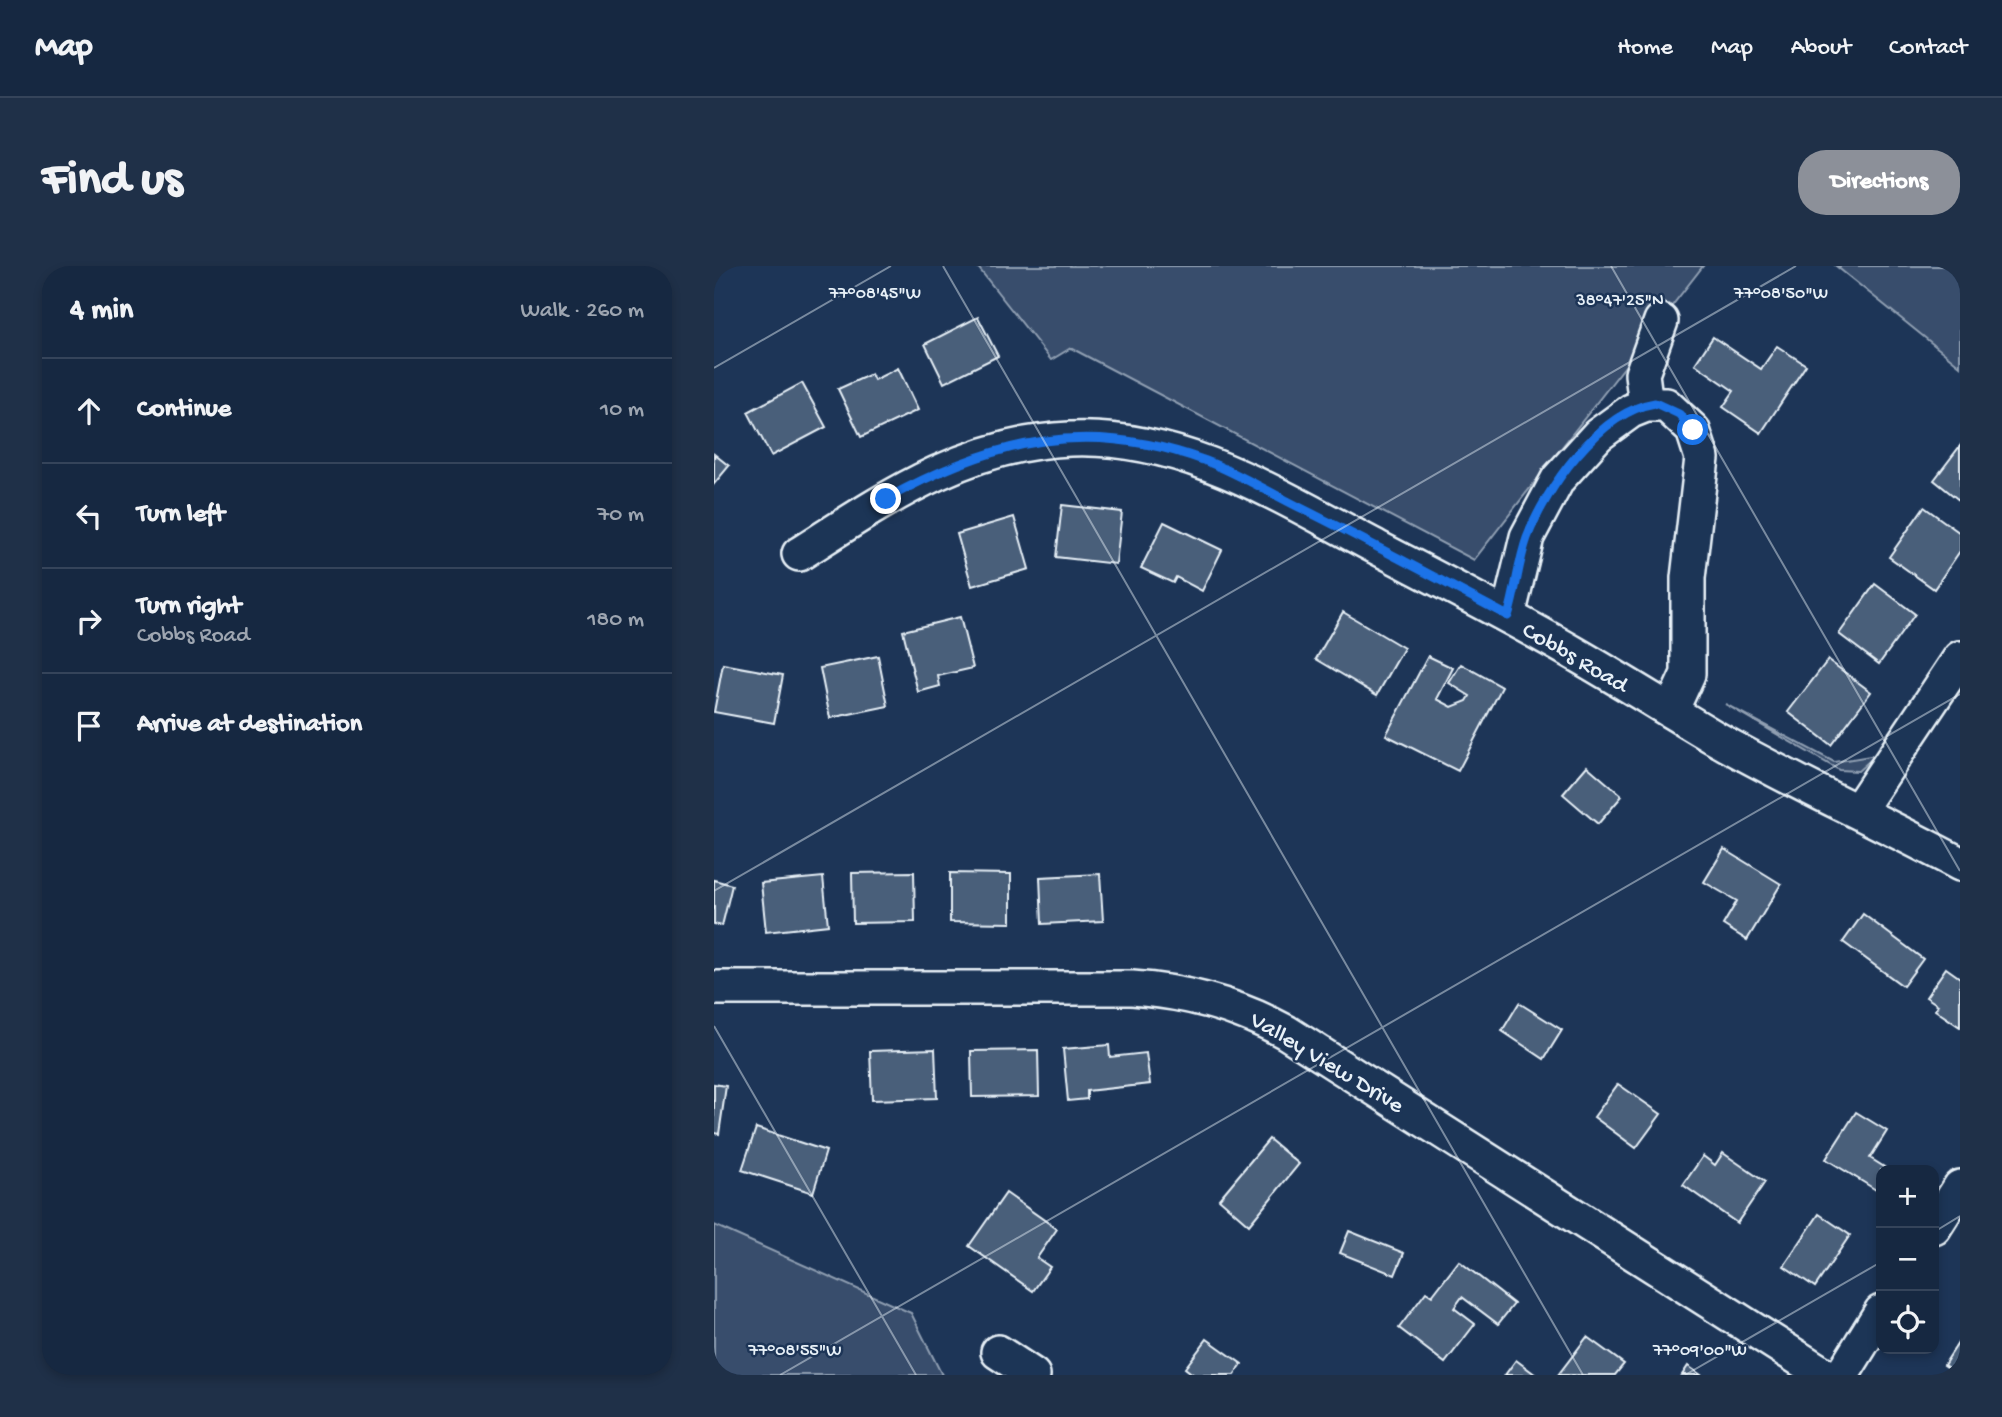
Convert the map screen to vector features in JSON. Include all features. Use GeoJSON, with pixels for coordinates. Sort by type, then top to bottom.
{"type":"FeatureCollection","features":[{"type":"Feature","properties":{"kind":"street"},"geometry":{"type":"LineString","coordinates":[[1646,405],[1642,374],[1661,321]]}},
{"type":"Feature","properties":{"kind":"street"},"geometry":{"type":"LineString","coordinates":[[1508,616],[1527,537],[1558,479],[1598,435],[1646,405],[1666,405],[1679,414],[1693,430],[1702,458],[1688,578],[1688,674],[1671,711]]}},
{"type":"Feature","properties":{"kind":"street","name":"Cobbs Road"},"geometry":{"type":"LineString","coordinates":[[799,554],[937,470],[969,458],[1039,441],[1107,439],[1143,444],[1209,462],[1508,616],[1760,762],[1960,864]]}},
{"type":"Feature","properties":{"kind":"street"},"geometry":{"type":"LineString","coordinates":[[1858,811],[1960,658]]}},
{"type":"Feature","properties":{"kind":"street","name":"Valley View Drive"},"geometry":{"type":"LineString","coordinates":[[714,988],[1132,988],[1169,990],[1215,1000],[1261,1018],[1286,1032],[1825,1375]]}},
{"type":"Feature","properties":{"kind":"street"},"geometry":{"type":"LineString","coordinates":[[1939,1220],[1960,1187]]}},
{"type":"Feature","properties":{"kind":"street"},"geometry":{"type":"LineString","coordinates":[[1842,1375],[1876,1320]]}},
{"type":"Feature","properties":{"kind":"street"},"geometry":{"type":"LineString","coordinates":[[998,1352],[1033,1375]]}},
{"type":"Feature","properties":{"kind":"shaded area"},"geometry":{"type":"Polygon","coordinates":[[[977,266],[1703,266],[1474,560],[1071,348],[1051,360],[977,266]]]}},
{"type":"Feature","properties":{"kind":"shaded area"},"geometry":{"type":"Polygon","coordinates":[[[1836,266],[1960,266],[1960,366],[1836,266]]]}},
{"type":"Feature","properties":{"kind":"shaded area"},"geometry":{"type":"Polygon","coordinates":[[[1725,704],[1834,762],[1876,755],[1858,771],[1839,770],[1725,704]]]}},
{"type":"Feature","properties":{"kind":"shaded area"},"geometry":{"type":"Polygon","coordinates":[[[714,1225],[911,1313],[942,1375],[714,1375],[714,1225]]]}},
{"type":"Feature","properties":{"kind":"building"},"geometry":{"type":"Polygon","coordinates":[[[978,317],[998,356],[944,383],[925,344],[978,317]]]}},
{"type":"Feature","properties":{"kind":"building"},"geometry":{"type":"Polygon","coordinates":[[[1713,337],[1761,369],[1777,346],[1806,365],[1761,433],[1723,407],[1734,391],[1695,364],[1713,337]]]}},
{"type":"Feature","properties":{"kind":"building"},"geometry":{"type":"Polygon","coordinates":[[[898,368],[918,410],[861,437],[838,389],[871,374],[874,380],[898,368]]]}},
{"type":"Feature","properties":{"kind":"building"},"geometry":{"type":"Polygon","coordinates":[[[802,383],[826,427],[771,456],[748,412],[802,383]]]}},
{"type":"Feature","properties":{"kind":"building"},"geometry":{"type":"Polygon","coordinates":[[[1960,446],[1960,501],[1934,480],[1960,446]]]}},
{"type":"Feature","properties":{"kind":"building"},"geometry":{"type":"Polygon","coordinates":[[[714,454],[729,466],[714,484],[714,454]]]}},
{"type":"Feature","properties":{"kind":"building"},"geometry":{"type":"Polygon","coordinates":[[[1062,505],[1122,512],[1116,564],[1056,557],[1062,505]]]}},
{"type":"Feature","properties":{"kind":"building"},"geometry":{"type":"Polygon","coordinates":[[[1924,507],[1960,533],[1960,551],[1934,589],[1889,557],[1924,507]]]}},
{"type":"Feature","properties":{"kind":"building"},"geometry":{"type":"Polygon","coordinates":[[[1014,517],[1029,569],[972,586],[957,534],[1014,517]]]}},
{"type":"Feature","properties":{"kind":"building"},"geometry":{"type":"Polygon","coordinates":[[[1164,522],[1222,550],[1202,591],[1176,577],[1173,583],[1141,568],[1164,522]]]}},
{"type":"Feature","properties":{"kind":"building"},"geometry":{"type":"Polygon","coordinates":[[[1875,584],[1915,614],[1879,664],[1839,634],[1875,584]]]}},
{"type":"Feature","properties":{"kind":"building"},"geometry":{"type":"Polygon","coordinates":[[[1343,612],[1404,648],[1377,695],[1316,659],[1343,612]]]}},
{"type":"Feature","properties":{"kind":"building"},"geometry":{"type":"Polygon","coordinates":[[[960,617],[973,668],[938,676],[940,686],[918,692],[903,631],[960,617]]]}},
{"type":"Feature","properties":{"kind":"building"},"geometry":{"type":"Polygon","coordinates":[[[878,656],[888,706],[830,718],[820,668],[878,656]]]}},
{"type":"Feature","properties":{"kind":"building"},"geometry":{"type":"Polygon","coordinates":[[[1428,656],[1453,668],[1437,699],[1452,707],[1467,701],[1470,696],[1449,683],[1461,664],[1502,687],[1458,771],[1386,735],[1428,656]]]}},
{"type":"Feature","properties":{"kind":"building"},"geometry":{"type":"Polygon","coordinates":[[[1828,660],[1871,692],[1831,745],[1788,712],[1828,660]]]}},
{"type":"Feature","properties":{"kind":"building"},"geometry":{"type":"Polygon","coordinates":[[[723,664],[783,675],[774,723],[714,712],[723,664]]]}},
{"type":"Feature","properties":{"kind":"building"},"geometry":{"type":"Polygon","coordinates":[[[1587,766],[1622,796],[1598,824],[1563,794],[1587,766]]]}},
{"type":"Feature","properties":{"kind":"building"},"geometry":{"type":"Polygon","coordinates":[[[1724,849],[1781,884],[1747,940],[1723,925],[1737,901],[1704,882],[1724,849]]]}},
{"type":"Feature","properties":{"kind":"building"},"geometry":{"type":"Polygon","coordinates":[[[914,872],[915,922],[853,923],[852,873],[914,872]]]}},
{"type":"Feature","properties":{"kind":"building"},"geometry":{"type":"Polygon","coordinates":[[[950,873],[1011,874],[1011,923],[950,922],[950,873]]]}},
{"type":"Feature","properties":{"kind":"building"},"geometry":{"type":"Polygon","coordinates":[[[1100,874],[1103,921],[1042,924],[1040,877],[1100,874]]]}},
{"type":"Feature","properties":{"kind":"building"},"geometry":{"type":"Polygon","coordinates":[[[823,877],[828,925],[766,932],[761,883],[823,877]]]}},
{"type":"Feature","properties":{"kind":"building"},"geometry":{"type":"Polygon","coordinates":[[[714,880],[732,885],[722,926],[714,924],[714,880]]]}},
{"type":"Feature","properties":{"kind":"building"},"geometry":{"type":"Polygon","coordinates":[[[1863,914],[1923,959],[1903,986],[1843,942],[1863,914]]]}},
{"type":"Feature","properties":{"kind":"building"},"geometry":{"type":"Polygon","coordinates":[[[1946,968],[1960,978],[1960,1027],[1935,1010],[1938,1005],[1926,997],[1946,968]]]}},
{"type":"Feature","properties":{"kind":"building"},"geometry":{"type":"Polygon","coordinates":[[[1519,1003],[1562,1030],[1544,1059],[1502,1031],[1519,1003]]]}},
{"type":"Feature","properties":{"kind":"building"},"geometry":{"type":"Polygon","coordinates":[[[1109,1045],[1110,1057],[1146,1053],[1150,1084],[1087,1091],[1087,1099],[1068,1101],[1063,1049],[1109,1045]]]}},
{"type":"Feature","properties":{"kind":"building"},"geometry":{"type":"Polygon","coordinates":[[[935,1049],[937,1098],[872,1100],[870,1051],[935,1049]]]}},
{"type":"Feature","properties":{"kind":"building"},"geometry":{"type":"Polygon","coordinates":[[[1038,1050],[1039,1096],[972,1097],[971,1051],[1038,1050]]]}},
{"type":"Feature","properties":{"kind":"building"},"geometry":{"type":"Polygon","coordinates":[[[714,1084],[726,1086],[719,1134],[714,1133],[714,1084]]]}},
{"type":"Feature","properties":{"kind":"building"},"geometry":{"type":"Polygon","coordinates":[[[1618,1084],[1661,1114],[1636,1148],[1594,1117],[1618,1084]]]}},
{"type":"Feature","properties":{"kind":"building"},"geometry":{"type":"Polygon","coordinates":[[[1856,1112],[1887,1131],[1870,1158],[1881,1165],[1876,1165],[1876,1190],[1826,1159],[1856,1112]]]}},
{"type":"Feature","properties":{"kind":"building"},"geometry":{"type":"Polygon","coordinates":[[[756,1128],[826,1151],[813,1193],[742,1170],[756,1128]]]}},
{"type":"Feature","properties":{"kind":"building"},"geometry":{"type":"Polygon","coordinates":[[[1269,1139],[1299,1164],[1249,1225],[1219,1199],[1269,1139]]]}},
{"type":"Feature","properties":{"kind":"building"},"geometry":{"type":"Polygon","coordinates":[[[1723,1153],[1765,1182],[1737,1223],[1683,1185],[1703,1156],[1715,1165],[1723,1153]]]}},
{"type":"Feature","properties":{"kind":"building"},"geometry":{"type":"Polygon","coordinates":[[[1006,1193],[1057,1229],[1037,1258],[1050,1267],[1033,1291],[969,1246],[1006,1193]]]}},
{"type":"Feature","properties":{"kind":"building"},"geometry":{"type":"Polygon","coordinates":[[[1819,1214],[1850,1235],[1815,1287],[1784,1266],[1819,1214]]]}},
{"type":"Feature","properties":{"kind":"building"},"geometry":{"type":"Polygon","coordinates":[[[1349,1231],[1404,1253],[1395,1275],[1340,1253],[1349,1231]]]}},
{"type":"Feature","properties":{"kind":"building"},"geometry":{"type":"Polygon","coordinates":[[[1459,1261],[1514,1304],[1498,1324],[1462,1297],[1454,1308],[1475,1324],[1445,1363],[1399,1328],[1426,1292],[1432,1296],[1459,1261]]]}},
{"type":"Feature","properties":{"kind":"building"},"geometry":{"type":"Polygon","coordinates":[[[1587,1337],[1624,1364],[1615,1375],[1558,1375],[1587,1337]]]}},
{"type":"Feature","properties":{"kind":"building"},"geometry":{"type":"Polygon","coordinates":[[[1207,1339],[1242,1364],[1234,1375],[1194,1375],[1185,1368],[1207,1339]]]}},
{"type":"Feature","properties":{"kind":"building"},"geometry":{"type":"Polygon","coordinates":[[[1960,1340],[1960,1375],[1959,1375],[1944,1365],[1960,1340]]]}},
{"type":"Feature","properties":{"kind":"building"},"geometry":{"type":"Polygon","coordinates":[[[1516,1360],[1536,1375],[1505,1375],[1516,1360]]]}},
{"type":"Feature","properties":{"kind":"building"},"geometry":{"type":"Polygon","coordinates":[[[1688,1366],[1701,1375],[1682,1375],[1688,1366]]]}},
{"type":"Feature","properties":{"kind":"route"},"geometry":{"type":"LineString","coordinates":[[886,499],[937,470],[1003,447],[1071,439],[1107,439],[1143,444],[1209,462],[1508,616],[1527,537],[1543,503],[1575,458],[1598,435],[1632,411],[1646,405],[1666,405],[1679,414],[1693,430]]}}]}
